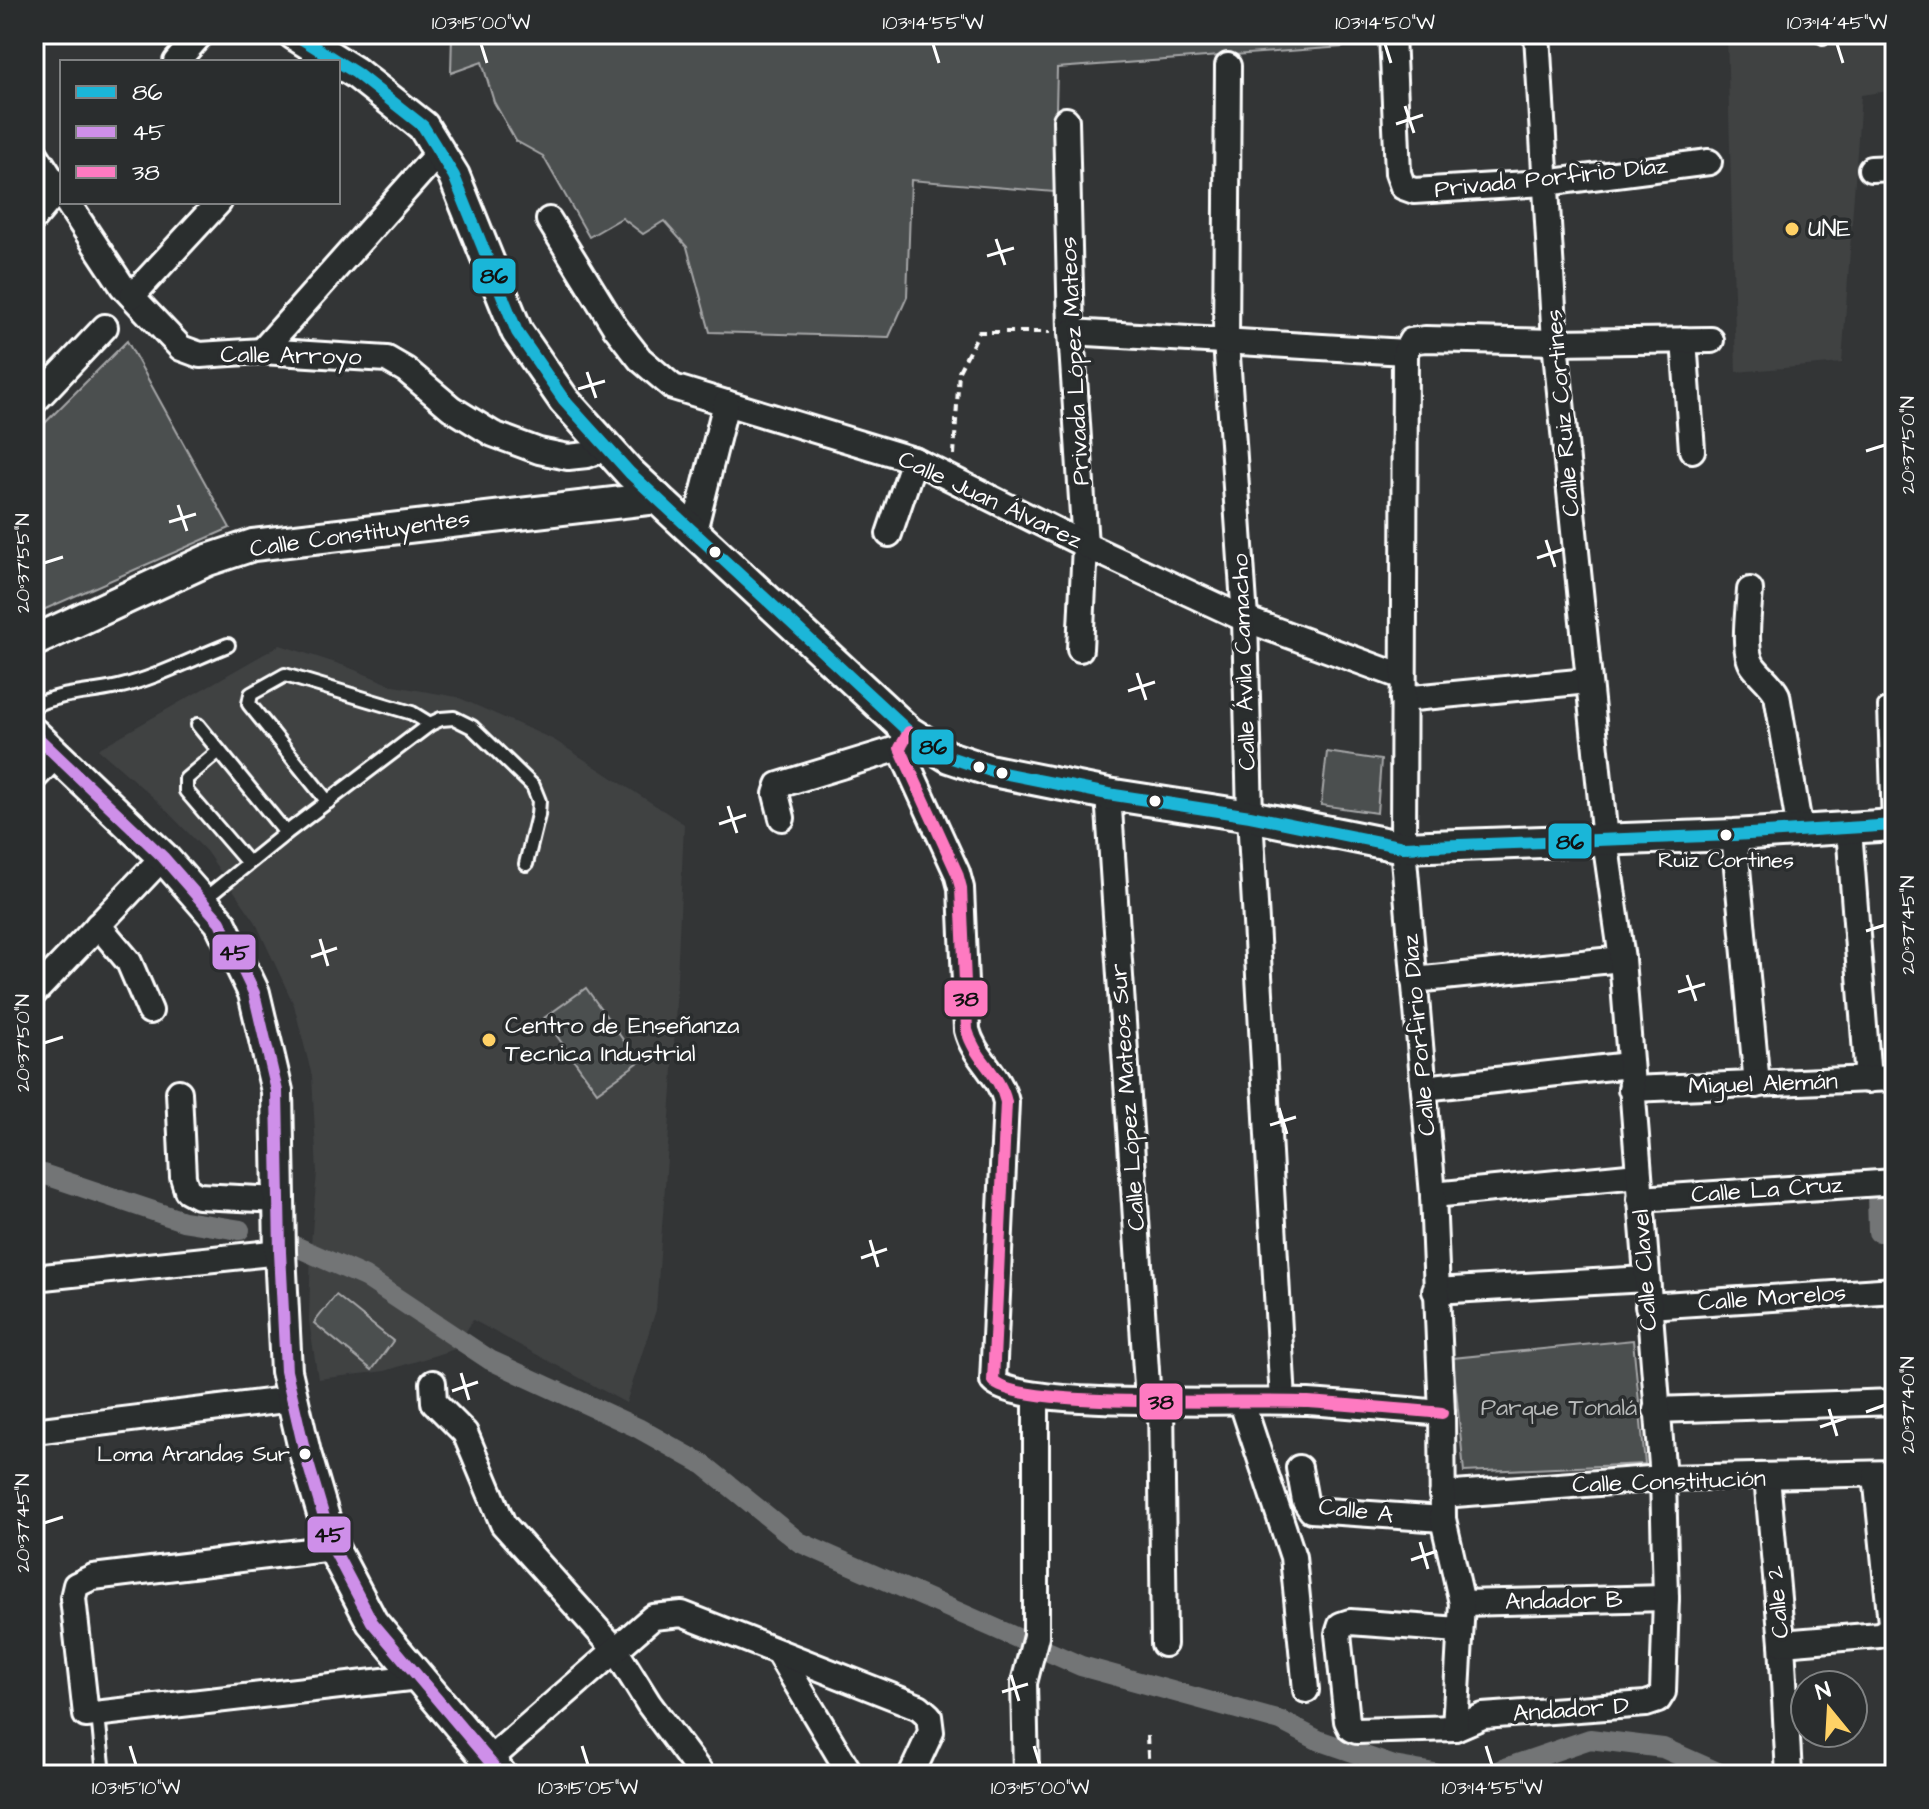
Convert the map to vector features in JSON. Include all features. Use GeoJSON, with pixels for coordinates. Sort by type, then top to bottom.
{"type":"FeatureCollection","features":[{"type":"Feature","properties":{"kind":"street"},"geometry":{"type":"LineString","coordinates":[[178,60],[201,34]]}},
{"type":"Feature","properties":{"kind":"street"},"geometry":{"type":"LineString","coordinates":[[294,34],[331,60]]}},
{"type":"Feature","properties":{"kind":"street","name":"Privada Porfirio Díaz"},"geometry":{"type":"LineString","coordinates":[[1392,34],[1398,173],[1403,187],[1414,191],[1545,183],[1709,162]]}},
{"type":"Feature","properties":{"kind":"street","name":"Calle Ruiz Cortines"},"geometry":{"type":"LineString","coordinates":[[1537,34],[1555,342],[1605,840]]}},
{"type":"Feature","properties":{"kind":"street"},"geometry":{"type":"LineString","coordinates":[[340,66],[423,126],[454,176],[517,332],[564,400],[630,473],[694,531],[904,740],[961,888],[967,1030],[976,1054],[998,1081],[1006,1102],[993,1381],[1000,1388],[1036,1396],[1242,1403],[1283,1401],[1442,1413]]}},
{"type":"Feature","properties":{"kind":"street","name":"Calle Ávila Camacho"},"geometry":{"type":"LineString","coordinates":[[1228,66],[1226,341],[1245,619],[1250,816],[1283,1401]]}},
{"type":"Feature","properties":{"kind":"street","name":"Privada López Mateos"},"geometry":{"type":"LineString","coordinates":[[1066,120],[1071,332],[1085,545],[1080,649]]}},
{"type":"Feature","properties":{"kind":"street","name":"Calle Arroyo"},"geometry":{"type":"LineString","coordinates":[[34,152],[60,190]]}},
{"type":"Feature","properties":{"kind":"street"},"geometry":{"type":"LineString","coordinates":[[262,351],[439,152]]}},
{"type":"Feature","properties":{"kind":"street"},"geometry":{"type":"LineString","coordinates":[[34,218],[60,195]]}},
{"type":"Feature","properties":{"kind":"street","name":"Calle Arroyo"},"geometry":{"type":"LineString","coordinates":[[69,204],[123,287],[181,348],[200,355],[262,351],[387,359],[406,370],[451,408],[493,434],[539,451],[568,457],[587,455],[607,447]]}},
{"type":"Feature","properties":{"kind":"street"},"geometry":{"type":"LineString","coordinates":[[132,296],[217,204]]}},
{"type":"Feature","properties":{"kind":"street","name":"Calle Juan Álvarez"},"geometry":{"type":"LineString","coordinates":[[549,220],[615,327],[640,359],[673,387],[914,460],[1085,545],[1403,688],[1588,681]]}},
{"type":"Feature","properties":{"kind":"street"},"geometry":{"type":"LineString","coordinates":[[34,402],[105,327]]}},
{"type":"Feature","properties":{"kind":"street"},"geometry":{"type":"LineString","coordinates":[[1071,332],[1226,341],[1408,346],[1425,339],[1555,342],[1711,340]]}},
{"type":"Feature","properties":{"kind":"street"},"geometry":{"type":"LineString","coordinates":[[1684,340],[1692,450]]}},
{"type":"Feature","properties":{"kind":"street","name":"Calle Porfirio Díaz"},"geometry":{"type":"LineString","coordinates":[[1408,346],[1403,847],[1433,1195],[1443,1507],[1462,1603],[1455,1728]]}},
{"type":"Feature","properties":{"kind":"street"},"geometry":{"type":"LineString","coordinates":[[694,531],[726,403]]}},
{"type":"Feature","properties":{"kind":"street"},"geometry":{"type":"LineString","coordinates":[[889,534],[914,460]]}},
{"type":"Feature","properties":{"kind":"street","name":"Calle Constituyentes"},"geometry":{"type":"LineString","coordinates":[[34,641],[208,560],[253,545],[657,498]]}},
{"type":"Feature","properties":{"kind":"street"},"geometry":{"type":"LineString","coordinates":[[1750,590],[1747,654],[1751,665],[1777,695],[1800,831]]}},
{"type":"Feature","properties":{"kind":"street"},"geometry":{"type":"LineString","coordinates":[[34,734],[163,857],[220,922],[254,993],[277,1091],[286,1371],[305,1453],[333,1548],[372,1622],[418,1677],[495,1768],[614,1648],[653,1617],[682,1614],[919,1707],[929,1716],[931,1732],[911,1775]]}},
{"type":"Feature","properties":{"kind":"street"},"geometry":{"type":"LineString","coordinates":[[782,818],[776,794],[779,785],[904,740],[988,770],[1108,794],[1250,816],[1403,847],[1734,835],[1892,825]]}},
{"type":"Feature","properties":{"kind":"street"},"geometry":{"type":"LineString","coordinates":[[34,778],[56,755]]}},
{"type":"Feature","properties":{"kind":"street","name":"Calle López Mateos Sur"},"geometry":{"type":"LineString","coordinates":[[1108,794],[1155,1401],[1164,1644]]}},
{"type":"Feature","properties":{"kind":"street"},"geometry":{"type":"LineString","coordinates":[[1849,829],[1868,1080]]}},
{"type":"Feature","properties":{"kind":"street"},"geometry":{"type":"LineString","coordinates":[[1734,835],[1757,1085]]}},
{"type":"Feature","properties":{"kind":"street","name":"Calle Clavel"},"geometry":{"type":"LineString","coordinates":[[1605,840],[1622,959],[1663,1478],[1666,1598],[1663,1692],[1658,1700]]}},
{"type":"Feature","properties":{"kind":"street"},"geometry":{"type":"LineString","coordinates":[[34,993],[163,857]]}},
{"type":"Feature","properties":{"kind":"street"},"geometry":{"type":"LineString","coordinates":[[98,925],[129,962],[150,1011]]}},
{"type":"Feature","properties":{"kind":"street"},"geometry":{"type":"LineString","coordinates":[[1414,980],[1622,959]]}},
{"type":"Feature","properties":{"kind":"street","name":"Miguel Alemán"},"geometry":{"type":"LineString","coordinates":[[1424,1088],[1630,1077],[1757,1085],[1895,1078]]}},
{"type":"Feature","properties":{"kind":"street"},"geometry":{"type":"LineString","coordinates":[[179,1092],[183,1177],[187,1190],[198,1196],[279,1200]]}},
{"type":"Feature","properties":{"kind":"street","name":"Calle La Cruz"},"geometry":{"type":"LineString","coordinates":[[1433,1195],[1895,1182]]}},
{"type":"Feature","properties":{"kind":"street"},"geometry":{"type":"LineString","coordinates":[[34,1278],[280,1252]]}},
{"type":"Feature","properties":{"kind":"street"},"geometry":{"type":"LineString","coordinates":[[1435,1291],[1646,1279]]}},
{"type":"Feature","properties":{"kind":"street","name":"Calle Morelos"},"geometry":{"type":"LineString","coordinates":[[1648,1306],[1895,1290]]}},
{"type":"Feature","properties":{"kind":"street"},"geometry":{"type":"LineString","coordinates":[[433,1383],[434,1402],[465,1433],[503,1524],[614,1648],[649,1704],[702,1775]]}},
{"type":"Feature","properties":{"kind":"street"},"geometry":{"type":"LineString","coordinates":[[1026,1775],[1024,1683],[1036,1636],[1036,1396]]}},
{"type":"Feature","properties":{"kind":"street"},"geometry":{"type":"LineString","coordinates":[[34,1431],[293,1399]]}},
{"type":"Feature","properties":{"kind":"street"},"geometry":{"type":"LineString","coordinates":[[1656,1410],[1895,1402]]}},
{"type":"Feature","properties":{"kind":"street"},"geometry":{"type":"LineString","coordinates":[[1242,1403],[1293,1557],[1306,1690]]}},
{"type":"Feature","properties":{"kind":"street","name":"Calle A"},"geometry":{"type":"LineString","coordinates":[[1299,1468],[1305,1501],[1311,1510],[1443,1507]]}},
{"type":"Feature","properties":{"kind":"street"},"geometry":{"type":"LineString","coordinates":[[1782,1643],[1879,1635],[1887,1631],[1891,1623],[1886,1474]]}},
{"type":"Feature","properties":{"kind":"street","name":"Calle Constitución"},"geometry":{"type":"LineString","coordinates":[[1443,1507],[1663,1478],[1886,1474]]}},
{"type":"Feature","properties":{"kind":"street","name":"Calle 2"},"geometry":{"type":"LineString","coordinates":[[1767,1477],[1782,1643],[1789,1775]]}},
{"type":"Feature","properties":{"kind":"street"},"geometry":{"type":"LineString","coordinates":[[333,1548],[93,1577],[76,1585],[73,1598],[92,1715],[418,1677]]}},
{"type":"Feature","properties":{"kind":"street","name":"Andador B"},"geometry":{"type":"LineString","coordinates":[[1462,1603],[1666,1598]]}},
{"type":"Feature","properties":{"kind":"street"},"geometry":{"type":"LineString","coordinates":[[1455,1728],[1351,1729],[1347,1721],[1338,1634],[1341,1625],[1350,1622],[1459,1630]]}},
{"type":"Feature","properties":{"kind":"street"},"geometry":{"type":"LineString","coordinates":[[779,1654],[851,1775]]}},
{"type":"Feature","properties":{"kind":"street","name":"Andador D"},"geometry":{"type":"LineString","coordinates":[[1455,1728],[1483,1716],[1646,1704],[1658,1700]]}},
{"type":"Feature","properties":{"kind":"lane"},"geometry":{"type":"LineString","coordinates":[[34,705],[59,694],[140,681],[228,645]]}},
{"type":"Feature","properties":{"kind":"lane"},"geometry":{"type":"LineString","coordinates":[[328,802],[249,704],[251,694],[285,675],[412,713],[430,724]]}},
{"type":"Feature","properties":{"kind":"lane"},"geometry":{"type":"LineString","coordinates":[[1885,706],[1892,825]]}},
{"type":"Feature","properties":{"kind":"lane"},"geometry":{"type":"LineString","coordinates":[[202,901],[286,833],[430,724],[441,719],[454,718],[472,727],[533,786],[539,801],[538,815],[526,864]]}},
{"type":"Feature","properties":{"kind":"lane"},"geometry":{"type":"LineString","coordinates":[[198,725],[286,833]]}},
{"type":"Feature","properties":{"kind":"lane"},"geometry":{"type":"LineString","coordinates":[[219,751],[186,779],[186,791],[248,863]]}},
{"type":"Feature","properties":{"kind":"lane"},"geometry":{"type":"LineString","coordinates":[[92,1715],[104,1775]]}},
{"type":"Feature","properties":{"kind":"path"},"geometry":{"type":"LineString","coordinates":[[952,478],[959,371],[979,332],[1071,332]]}},
{"type":"Feature","properties":{"kind":"path"},"geometry":{"type":"LineString","coordinates":[[1147,1736],[1149,1775]]}},
{"type":"Feature","properties":{"kind":"shaded area","name":"UNE"},"geometry":{"type":"Polygon","coordinates":[[[1727,34],[1895,34],[1895,90],[1861,95],[1842,363],[1736,372],[1727,34]]]}},
{"type":"Feature","properties":{"kind":"shaded area","name":"Centro de Enseñanza Tecnica Industrial"},"geometry":{"type":"Polygon","coordinates":[[[280,645],[394,686],[457,697],[554,740],[684,824],[672,1089],[656,1310],[626,1403],[473,1320],[455,1349],[385,1371],[318,1379],[309,1321],[317,1172],[312,1076],[294,1005],[255,921],[206,851],[154,798],[98,749],[280,645]]]}},
{"type":"Feature","properties":{"kind":"green space"},"geometry":{"type":"Polygon","coordinates":[[[452,34],[1342,34],[1343,47],[1057,68],[1054,192],[911,180],[907,297],[889,337],[710,332],[687,247],[664,221],[643,234],[622,218],[589,237],[543,156],[516,141],[494,102],[482,62],[451,73],[452,34]]]}},
{"type":"Feature","properties":{"kind":"green space"},"geometry":{"type":"Polygon","coordinates":[[[127,341],[230,528],[34,614],[34,434],[127,341]]]}},
{"type":"Feature","properties":{"kind":"green space"},"geometry":{"type":"Polygon","coordinates":[[[1327,752],[1381,760],[1377,813],[1321,805],[1327,752]]]}},
{"type":"Feature","properties":{"kind":"green space"},"geometry":{"type":"Polygon","coordinates":[[[586,988],[639,1062],[597,1092],[544,1018],[586,988]]]}},
{"type":"Feature","properties":{"kind":"green space"},"geometry":{"type":"Polygon","coordinates":[[[1895,1193],[1895,1232],[1878,1232],[1877,1194],[1895,1193]]]}},
{"type":"Feature","properties":{"kind":"green space"},"geometry":{"type":"Polygon","coordinates":[[[336,1295],[393,1341],[372,1370],[314,1323],[336,1295]]]}},
{"type":"Feature","properties":{"kind":"green space","name":"Parque Tonalá"},"geometry":{"type":"Polygon","coordinates":[[[1633,1340],[1645,1464],[1464,1472],[1453,1358],[1633,1340]]]}},
{"type":"Feature","properties":{"kind":"waterway"},"geometry":{"type":"LineString","coordinates":[[34,1171],[183,1221],[240,1230]]}},
{"type":"Feature","properties":{"kind":"waterway"},"geometry":{"type":"LineString","coordinates":[[1895,1193],[1877,1194],[1878,1232],[1895,1232]]}},
{"type":"Feature","properties":{"kind":"waterway"},"geometry":{"type":"LineString","coordinates":[[297,1247],[365,1277],[490,1360],[638,1428],[704,1465],[799,1542],[1081,1666],[1281,1721],[1318,1740],[1394,1766],[1446,1775],[1494,1772],[1590,1739],[1663,1748],[1724,1775]]}},
{"type":"Feature","properties":{"kind":"transit line","name":"86"},"geometry":{"type":"LineString","coordinates":[[294,34],[335,60]]}},
{"type":"Feature","properties":{"kind":"transit line","name":"86"},"geometry":{"type":"LineString","coordinates":[[340,63],[423,126],[454,176],[517,332],[564,400],[630,473],[909,732],[949,757],[988,770],[1108,794],[1250,816],[1403,847],[1734,835],[1895,825]]}},
{"type":"Feature","properties":{"kind":"transit line","name":"38"},"geometry":{"type":"LineString","coordinates":[[909,732],[900,748],[961,888],[967,1030],[1006,1102],[993,1381],[1012,1390],[1090,1400],[1308,1402],[1442,1413]]}},
{"type":"Feature","properties":{"kind":"transit line","name":"45"},"geometry":{"type":"LineString","coordinates":[[34,734],[163,857],[220,922],[254,993],[277,1091],[286,1371],[305,1453],[333,1548],[372,1622],[501,1775]]}},
{"type":"Feature","properties":{"kind":"place","name":"UNE"},"geometry":{"type":"Point","coordinates":[1792,229]}},
{"type":"Feature","properties":{"kind":"place","name":"Ruiz Cortines"},"geometry":{"type":"Point","coordinates":[1726,835]}},
{"type":"Feature","properties":{"kind":"place","name":"Centro de Enseñanza Tecnica Industrial"},"geometry":{"type":"Point","coordinates":[489,1040]}},
{"type":"Feature","properties":{"kind":"place","name":"Loma Arandas Sur"},"geometry":{"type":"Point","coordinates":[305,1454]}}]}
